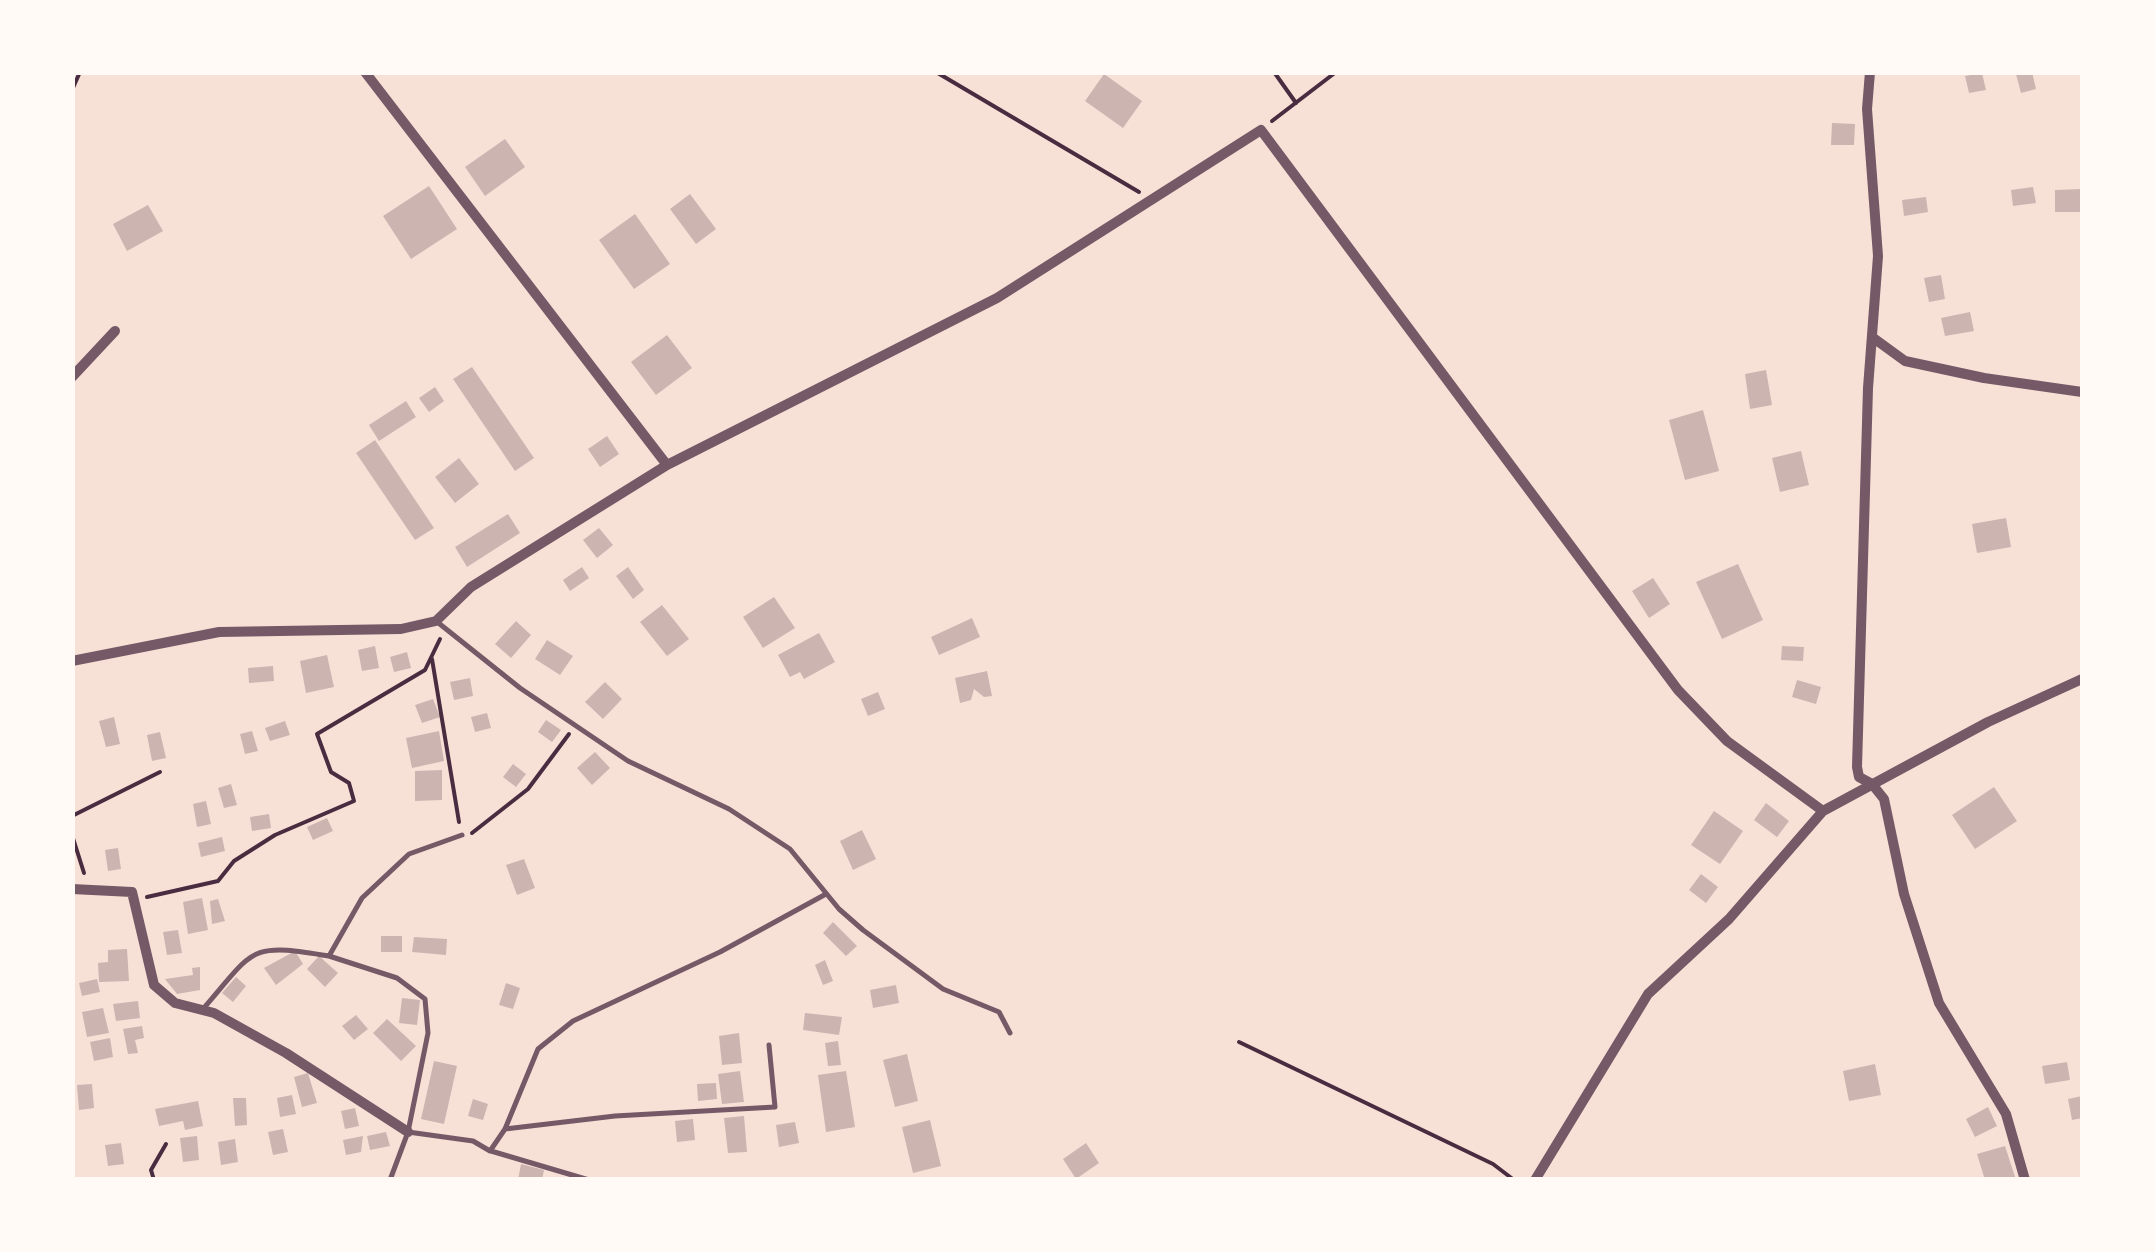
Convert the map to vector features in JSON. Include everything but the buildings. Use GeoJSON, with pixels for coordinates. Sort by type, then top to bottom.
{"type":"FeatureCollection","features":[{"type":"Feature","properties":{"kind":"street"},"geometry":{"type":"LineString","coordinates":[[366,72],[668,464]]}},
{"type":"Feature","properties":{"kind":"street"},"geometry":{"type":"LineString","coordinates":[[1870,72],[1867,109],[1878,256],[1857,767],[1860,777],[1884,799],[1904,894],[1939,1002],[2006,1114],[2024,1180]]}},
{"type":"Feature","properties":{"kind":"street"},"geometry":{"type":"LineString","coordinates":[[72,661],[218,632],[440,626],[470,587],[668,464],[997,298],[1261,130],[1678,690],[1727,741],[1823,811]]}},
{"type":"Feature","properties":{"kind":"street"},"geometry":{"type":"LineString","coordinates":[[72,378],[115,331]]}},
{"type":"Feature","properties":{"kind":"street"},"geometry":{"type":"LineString","coordinates":[[1872,337],[1904,360],[1984,378],[2082,392]]}},
{"type":"Feature","properties":{"kind":"street"},"geometry":{"type":"LineString","coordinates":[[1535,1180],[1648,994],[1729,920],[1823,811],[1988,722],[2082,679]]}},
{"type":"Feature","properties":{"kind":"street"},"geometry":{"type":"LineString","coordinates":[[78,889],[132,892],[154,986],[175,1003],[202,1009],[286,1053],[408,1132]]}},
{"type":"Feature","properties":{"kind":"lane"},"geometry":{"type":"LineString","coordinates":[[440,626],[628,761],[729,809],[790,849],[826,894],[863,930],[944,989],[999,1012],[1010,1033]]}},
{"type":"Feature","properties":{"kind":"lane"},"geometry":{"type":"LineString","coordinates":[[329,956],[362,898],[409,854],[462,835]]}},
{"type":"Feature","properties":{"kind":"lane"},"geometry":{"type":"LineString","coordinates":[[490,1151],[505,1129],[538,1049],[573,1021],[720,952],[826,894]]}},
{"type":"Feature","properties":{"kind":"lane"},"geometry":{"type":"LineString","coordinates":[[202,1009],[250,956],[274,947],[329,956],[396,978],[424,999],[428,1033],[408,1132],[390,1180]]}},
{"type":"Feature","properties":{"kind":"lane"},"geometry":{"type":"LineString","coordinates":[[505,1129],[615,1116],[775,1107],[769,1046]]}},
{"type":"Feature","properties":{"kind":"lane"},"geometry":{"type":"LineString","coordinates":[[408,1132],[473,1141],[490,1151],[588,1180]]}},
{"type":"Feature","properties":{"kind":"path"},"geometry":{"type":"LineString","coordinates":[[72,90],[80,72]]}},
{"type":"Feature","properties":{"kind":"path"},"geometry":{"type":"LineString","coordinates":[[936,72],[1152,199]]}},
{"type":"Feature","properties":{"kind":"path"},"geometry":{"type":"LineString","coordinates":[[1274,72],[1296,103]]}},
{"type":"Feature","properties":{"kind":"path"},"geometry":{"type":"LineString","coordinates":[[1261,130],[1336,72]]}},
{"type":"Feature","properties":{"kind":"path"},"geometry":{"type":"LineString","coordinates":[[138,905],[146,898],[218,881],[234,861],[275,835],[354,801],[350,782],[330,772],[317,734],[425,670],[432,659],[440,626]]}},
{"type":"Feature","properties":{"kind":"path"},"geometry":{"type":"LineString","coordinates":[[432,659],[462,835],[479,831],[528,790],[575,725]]}},
{"type":"Feature","properties":{"kind":"path"},"geometry":{"type":"LineString","coordinates":[[72,816],[160,772]]}},
{"type":"Feature","properties":{"kind":"path"},"geometry":{"type":"LineString","coordinates":[[72,835],[84,866],[78,889]]}},
{"type":"Feature","properties":{"kind":"path"},"geometry":{"type":"LineString","coordinates":[[1239,1042],[1493,1164],[1514,1180]]}},
{"type":"Feature","properties":{"kind":"path"},"geometry":{"type":"LineString","coordinates":[[154,1180],[151,1170],[166,1144]]}}]}
